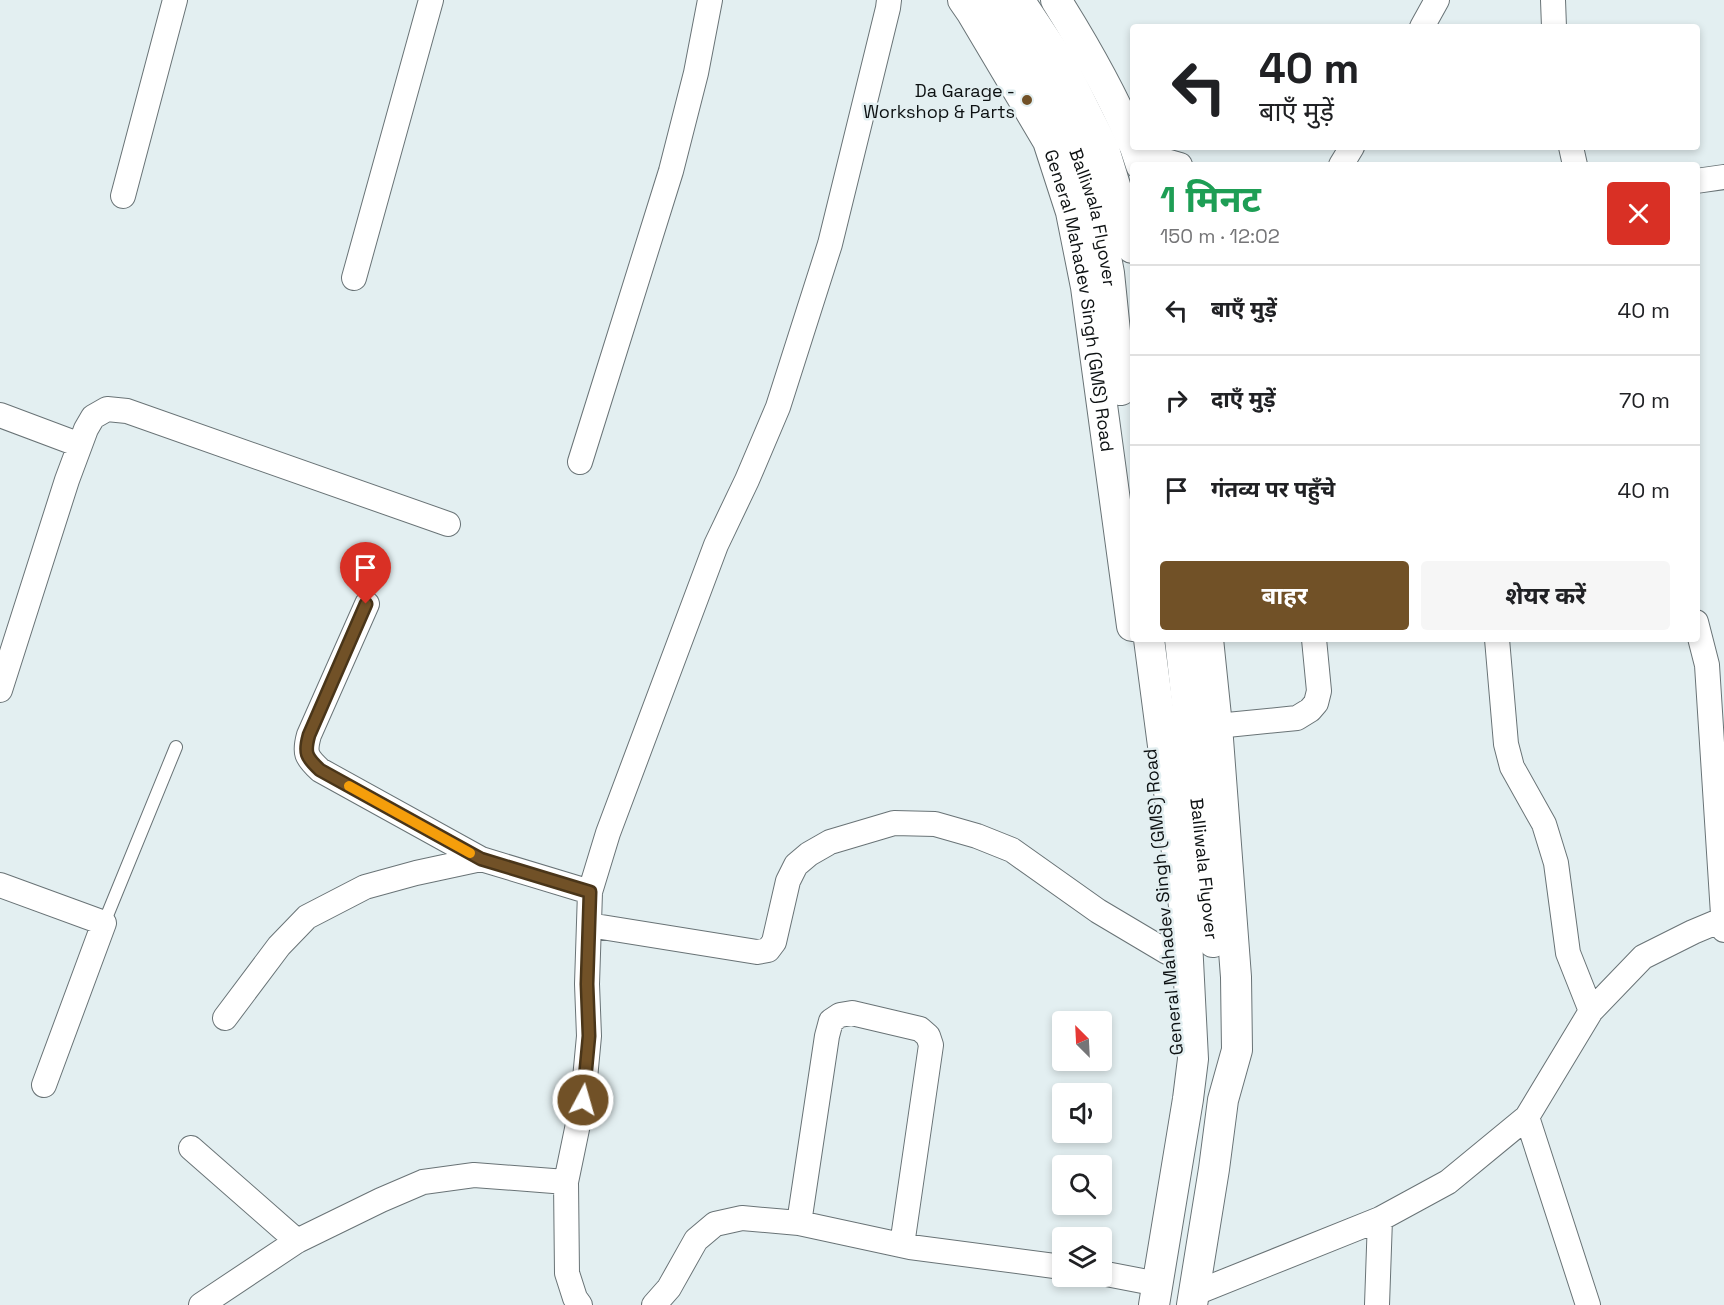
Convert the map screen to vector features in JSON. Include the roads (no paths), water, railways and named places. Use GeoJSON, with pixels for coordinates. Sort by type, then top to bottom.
{"type":"FeatureCollection","features":[{"type":"Feature","properties":{"kind":"street"},"geometry":{"type":"LineString","coordinates":[[123,196],[175,0]]}},
{"type":"Feature","properties":{"kind":"street"},"geometry":{"type":"LineString","coordinates":[[354,278],[431,0]]}},
{"type":"Feature","properties":{"kind":"street"},"geometry":{"type":"LineString","coordinates":[[580,462],[671,171],[696,73],[710,0]]}},
{"type":"Feature","properties":{"kind":"street"},"geometry":{"type":"LineString","coordinates":[[580,1305],[575,1298],[567,1274],[566,1182],[583,1100],[589,1036],[587,984],[590,892],[608,833],[716,545],[778,407],[830,244],[889,0]]}},
{"type":"Feature","properties":{"kind":"street","name":"General Mahadev Singh (GMS) Road"},"geometry":{"type":"LineString","coordinates":[[963,0],[1047,141],[1071,212],[1086,287],[1130,611]]}},
{"type":"Feature","properties":{"kind":"street","name":"Balliwala Flyover"},"geometry":{"type":"LineString","coordinates":[[990,0],[1044,88],[1073,142],[1096,205],[1109,273],[1130,476]]}},
{"type":"Feature","properties":{"kind":"street","name":"Balliwala Flyover"},"geometry":{"type":"LineString","coordinates":[[1019,0],[1061,63],[1104,149],[1130,232]]}},
{"type":"Feature","properties":{"kind":"street"},"geometry":{"type":"LineString","coordinates":[[1056,0],[1114,99],[1130,136]]}},
{"type":"Feature","properties":{"kind":"street"},"geometry":{"type":"LineString","coordinates":[[1424,24],[1437,0]]}},
{"type":"Feature","properties":{"kind":"street"},"geometry":{"type":"LineString","coordinates":[[1553,0],[1554,24]]}},
{"type":"Feature","properties":{"kind":"street"},"geometry":{"type":"LineString","coordinates":[[1137,152],[1170,162]]}},
{"type":"Feature","properties":{"kind":"street"},"geometry":{"type":"LineString","coordinates":[[1700,180],[1724,177]]}},
{"type":"Feature","properties":{"kind":"street"},"geometry":{"type":"LineString","coordinates":[[0,690],[86,429],[93,417],[107,409],[127,411],[448,524]]}},
{"type":"Feature","properties":{"kind":"street"},"geometry":{"type":"LineString","coordinates":[[0,415],[80,445]]}},
{"type":"Feature","properties":{"kind":"street"},"geometry":{"type":"LineString","coordinates":[[366,604],[309,735],[305,749],[309,760],[320,770],[481,859],[590,892]]}},
{"type":"Feature","properties":{"kind":"street"},"geometry":{"type":"LineString","coordinates":[[1700,638],[1707,665],[1724,930]]}},
{"type":"Feature","properties":{"kind":"street","name":"General Mahadev Singh (GMS) Road"},"geometry":{"type":"LineString","coordinates":[[1134,642],[1151,763],[1174,1047],[1188,1099],[1156,1294]]}},
{"type":"Feature","properties":{"kind":"street","name":"Balliwala Flyover"},"geometry":{"type":"LineString","coordinates":[[1149,642],[1186,921],[1192,1059],[1188,1099]]}},
{"type":"Feature","properties":{"kind":"street","name":"Balliwala Flyover"},"geometry":{"type":"LineString","coordinates":[[1180,642],[1192,765],[1212,920],[1223,1100]]}},
{"type":"Feature","properties":{"kind":"street"},"geometry":{"type":"LineString","coordinates":[[1193,1300],[1223,1100],[1237,1050],[1236,977],[1218,726],[1208,642]]}},
{"type":"Feature","properties":{"kind":"street"},"geometry":{"type":"LineString","coordinates":[[1218,726],[1297,718],[1310,710],[1316,703],[1319,691],[1314,642]]}},
{"type":"Feature","properties":{"kind":"street"},"geometry":{"type":"LineString","coordinates":[[1497,642],[1506,744],[1512,767],[1544,824],[1556,863],[1568,953],[1591,1011]]}},
{"type":"Feature","properties":{"kind":"street"},"geometry":{"type":"LineString","coordinates":[[589,925],[757,952],[768,950],[774,942],[788,881],[796,865],[808,854],[830,842],[894,823],[935,824],[977,836],[1012,850],[1098,911],[1167,952]]}},
{"type":"Feature","properties":{"kind":"street"},"geometry":{"type":"LineString","coordinates":[[225,1018],[279,946],[307,917],[365,886],[481,859]]}},
{"type":"Feature","properties":{"kind":"street"},"geometry":{"type":"LineString","coordinates":[[0,885],[104,923],[44,1085]]}},
{"type":"Feature","properties":{"kind":"street"},"geometry":{"type":"LineString","coordinates":[[1193,1300],[1380,1219],[1448,1182],[1527,1117],[1591,1011],[1643,957],[1724,919]]}},
{"type":"Feature","properties":{"kind":"street"},"geometry":{"type":"LineString","coordinates":[[799,1224],[827,1036],[831,1022],[840,1015],[852,1013],[920,1029],[928,1036],[932,1045],[902,1245]]}},
{"type":"Feature","properties":{"kind":"street"},"geometry":{"type":"LineString","coordinates":[[1527,1117],[1588,1305]]}},
{"type":"Feature","properties":{"kind":"street"},"geometry":{"type":"LineString","coordinates":[[191,1148],[297,1241]]}},
{"type":"Feature","properties":{"kind":"street"},"geometry":{"type":"LineString","coordinates":[[201,1305],[297,1241],[423,1182],[474,1175],[566,1182]]}},
{"type":"Feature","properties":{"kind":"street"},"geometry":{"type":"LineString","coordinates":[[654,1305],[669,1288],[696,1240],[715,1224],[742,1218],[799,1224],[902,1245],[1052,1266]]}},
{"type":"Feature","properties":{"kind":"street"},"geometry":{"type":"LineString","coordinates":[[1377,1305],[1380,1219]]}},
{"type":"Feature","properties":{"kind":"street"},"geometry":{"type":"LineString","coordinates":[[1112,1278],[1156,1294]]}},
{"type":"Feature","properties":{"kind":"lane"},"geometry":{"type":"LineString","coordinates":[[104,923],[176,747]]}},
{"type":"Feature","properties":{"kind":"place","name":"Da Garage - Workshop & Parts"},"geometry":{"type":"Point","coordinates":[1027,100]}}]}
